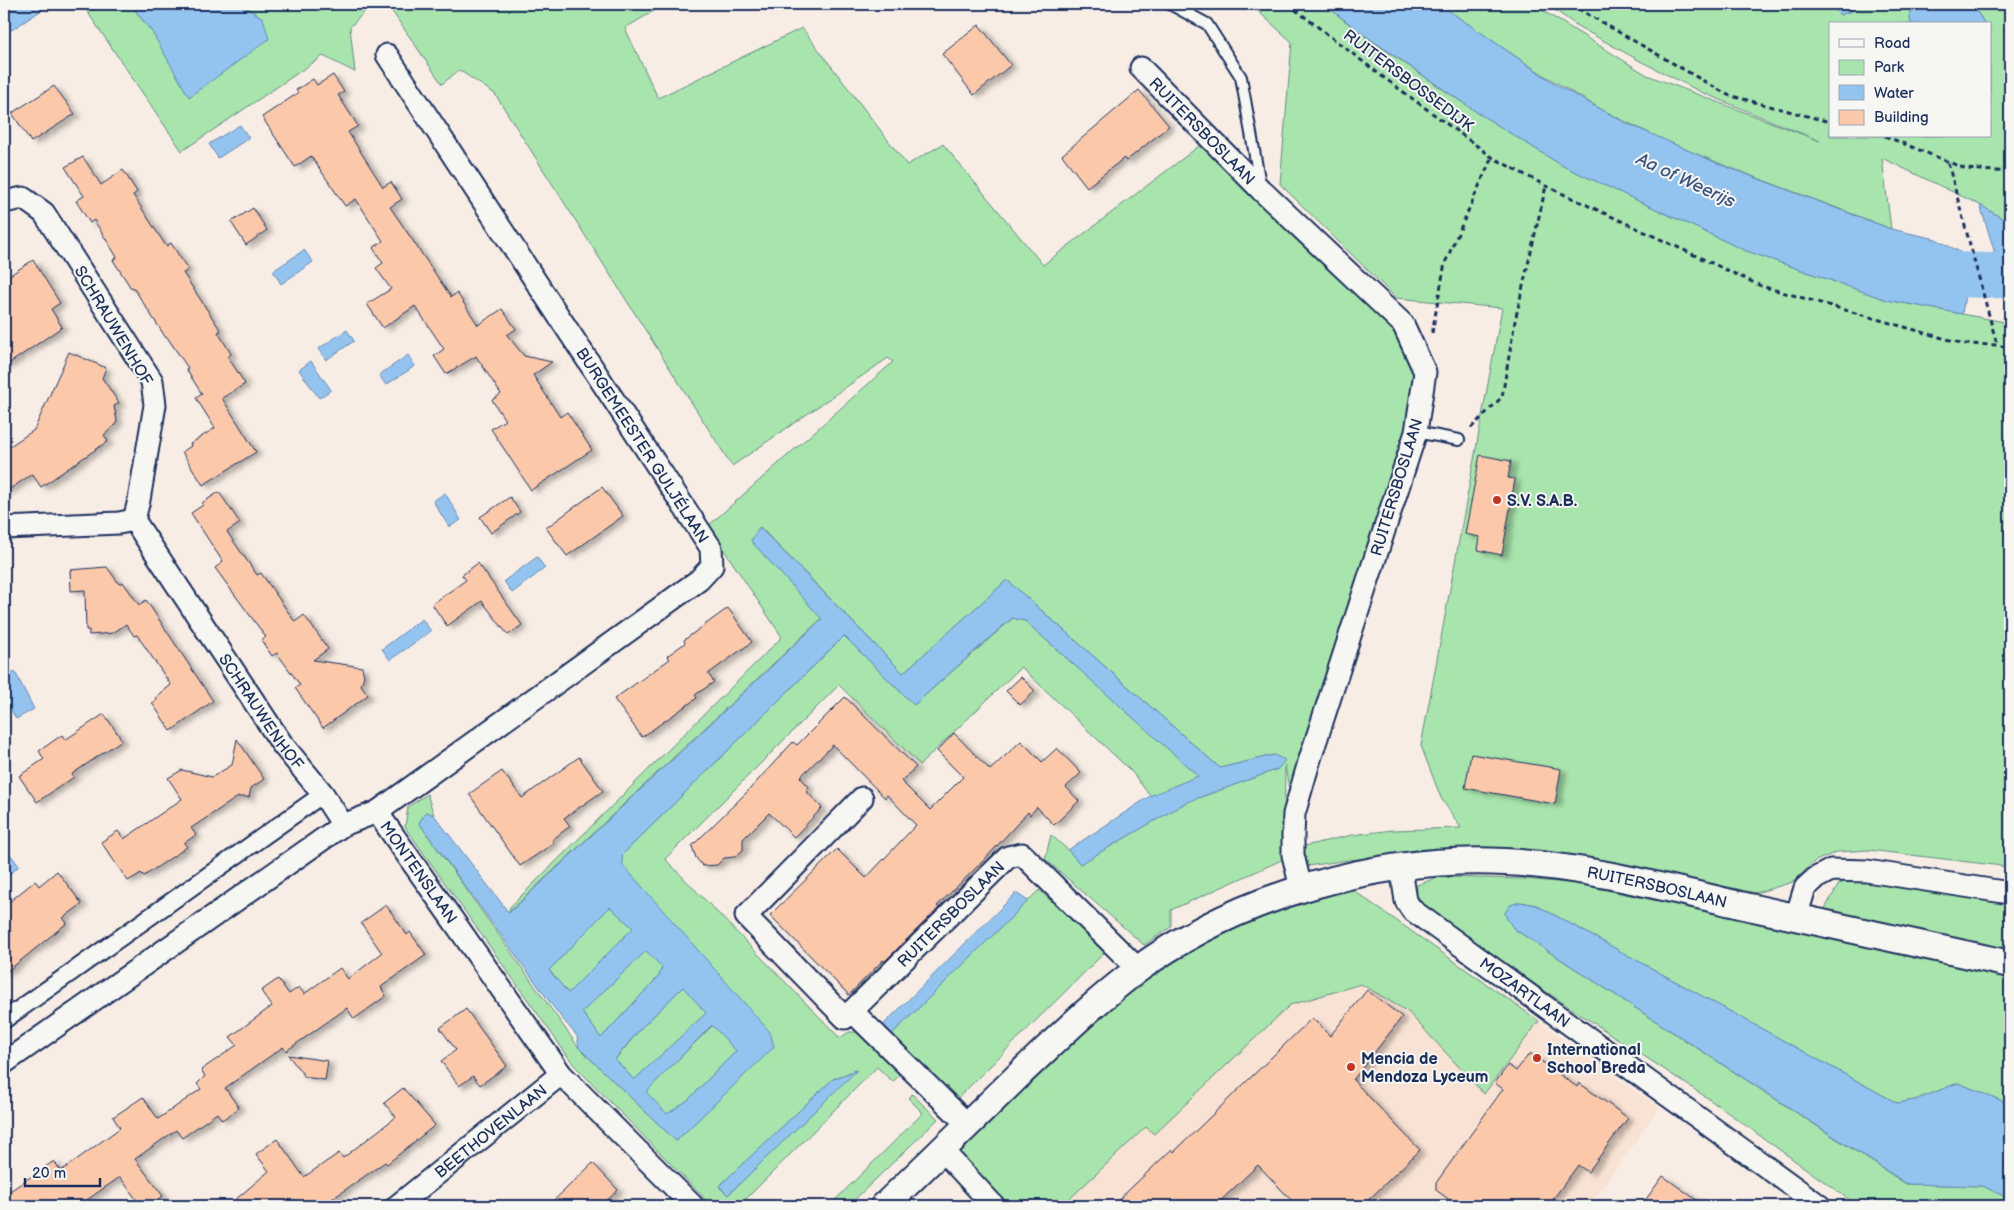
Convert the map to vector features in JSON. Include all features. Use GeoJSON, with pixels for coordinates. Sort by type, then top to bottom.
{"type":"FeatureCollection","features":[{"type":"Feature","properties":{"kind":"street","name":"BURGEMEESTER GULJÉLAAN"},"geometry":{"type":"LineString","coordinates":[[377,812],[700,580],[712,566],[711,548],[387,55]]}},
{"type":"Feature","properties":{"kind":"street","name":"RUITERSBOSLAAN"},"geometry":{"type":"LineString","coordinates":[[1141,68],[1261,190],[1403,324],[1425,372],[1416,432],[1309,762],[1294,814],[1292,855],[1301,888]]}},
{"type":"Feature","properties":{"kind":"street","name":"SCHRAUWENHOF"},"geometry":{"type":"LineString","coordinates":[[4,202],[23,198],[44,213],[152,381],[156,405],[134,520],[282,744],[323,794],[343,825]]}},
{"type":"Feature","properties":{"kind":"street"},"geometry":{"type":"LineString","coordinates":[[4,528],[119,523],[134,520]]}},
{"type":"Feature","properties":{"kind":"street"},"geometry":{"type":"LineString","coordinates":[[4,1020],[323,794]]}},
{"type":"Feature","properties":{"kind":"street"},"geometry":{"type":"LineString","coordinates":[[862,798],[746,916],[845,1018],[852,1011],[968,1125]]}},
{"type":"Feature","properties":{"kind":"street","name":"MONTENSLAAN"},"geometry":{"type":"LineString","coordinates":[[4,1063],[343,825],[377,812],[561,1074],[693,1206]]}},
{"type":"Feature","properties":{"kind":"street","name":"RUITERSBOSLAAN"},"geometry":{"type":"LineString","coordinates":[[852,1011],[1008,858],[1022,854],[1138,969]]}},
{"type":"Feature","properties":{"kind":"street","name":"RUITERSBOSLAAN"},"geometry":{"type":"LineString","coordinates":[[884,1206],[1098,1001],[1138,969],[1181,941],[1210,926],[1301,888],[1352,875],[1442,863],[1484,862],[1550,866],[1626,879],[2010,964]]}},
{"type":"Feature","properties":{"kind":"street","name":"MOZARTLAAN"},"geometry":{"type":"LineString","coordinates":[[1402,868],[1406,901],[1412,910],[1820,1206]]}},
{"type":"Feature","properties":{"kind":"street"},"geometry":{"type":"LineString","coordinates":[[1796,917],[1805,888],[1816,878],[1831,870],[1867,871],[2010,892]]}},
{"type":"Feature","properties":{"kind":"street","name":"BEETHOVENLAAN"},"geometry":{"type":"LineString","coordinates":[[397,1206],[561,1074]]}},
{"type":"Feature","properties":{"kind":"street"},"geometry":{"type":"LineString","coordinates":[[942,1150],[994,1206]]}},
{"type":"Feature","properties":{"kind":"lane"},"geometry":{"type":"LineString","coordinates":[[1170,4],[1207,24],[1241,77],[1261,190]]}},
{"type":"Feature","properties":{"kind":"lane"},"geometry":{"type":"LineString","coordinates":[[1416,432],[1459,440]]}},
{"type":"Feature","properties":{"kind":"path","name":"RUITERSBOSSEDIJK"},"geometry":{"type":"LineString","coordinates":[[1288,4],[1492,157],[1546,186],[1761,286],[1964,344],[1997,345],[2010,348]]}},
{"type":"Feature","properties":{"kind":"path"},"geometry":{"type":"LineString","coordinates":[[1570,4],[1728,95],[1829,122]]}},
{"type":"Feature","properties":{"kind":"path"},"geometry":{"type":"LineString","coordinates":[[1890,138],[1966,169],[2010,172]]}},
{"type":"Feature","properties":{"kind":"path"},"geometry":{"type":"LineString","coordinates":[[1425,372],[1445,263],[1492,157]]}},
{"type":"Feature","properties":{"kind":"path"},"geometry":{"type":"LineString","coordinates":[[1948,163],[1997,345]]}},
{"type":"Feature","properties":{"kind":"path"},"geometry":{"type":"LineString","coordinates":[[1459,440],[1502,397],[1514,321],[1546,186]]}},
{"type":"Feature","properties":{"kind":"shaded area","name":"Mencia de Mendoza Lyceum"},"geometry":{"type":"Polygon","coordinates":[[[1404,926],[1659,1108],[1589,1206],[1062,1206],[1146,1127],[1154,1134],[1290,1005],[1361,984],[1404,926]]]}},
{"type":"Feature","properties":{"kind":"green space"},"geometry":{"type":"Polygon","coordinates":[[[4,4],[21,4],[4,15],[4,4]]]}},
{"type":"Feature","properties":{"kind":"green space"},"geometry":{"type":"Polygon","coordinates":[[[82,4],[130,4],[152,32],[263,18],[240,4],[372,4],[350,27],[355,72],[323,56],[182,151],[82,4]]]}},
{"type":"Feature","properties":{"kind":"green space"},"geometry":{"type":"Polygon","coordinates":[[[387,4],[666,4],[625,28],[658,98],[802,28],[907,165],[943,144],[1043,265],[1199,146],[1214,156],[1396,328],[1411,353],[1417,390],[1408,439],[1291,802],[1285,765],[1284,859],[1171,910],[1171,927],[1144,945],[1045,859],[1051,835],[1080,864],[1187,802],[1278,769],[1274,755],[1220,768],[1007,580],[903,673],[760,527],[751,541],[822,618],[508,913],[510,907],[782,637],[708,526],[893,362],[888,358],[732,466],[495,94],[459,70],[442,84],[387,4]]]}},
{"type":"Feature","properties":{"kind":"green space"},"geometry":{"type":"Polygon","coordinates":[[[1250,4],[1324,4],[1360,33],[1478,113],[1563,166],[1744,250],[1887,300],[2010,323],[2010,867],[1869,850],[1837,852],[1815,861],[1793,882],[1756,893],[1563,855],[1515,851],[1474,849],[1348,860],[1308,866],[1300,847],[1352,835],[1393,830],[1461,828],[1441,798],[1421,746],[1502,308],[1396,298],[1280,184],[1292,42],[1250,4]]]}},
{"type":"Feature","properties":{"kind":"green space"},"geometry":{"type":"Polygon","coordinates":[[[1439,4],[1532,4],[1647,75],[1820,141],[1701,92],[1579,27],[1546,4],[1829,4],[1840,15],[1851,11],[1855,4],[1910,4],[1911,22],[1829,22],[1829,138],[1992,138],[1992,22],[1984,22],[1972,4],[2010,4],[2010,223],[1980,205],[1882,158],[1891,229],[1756,178],[1657,137],[1576,95],[1529,66],[1439,4]]]}},
{"type":"Feature","properties":{"kind":"green space"},"geometry":{"type":"Polygon","coordinates":[[[1013,618],[1025,621],[1199,776],[1150,796],[1132,772],[1021,667],[920,765],[839,685],[665,859],[840,1038],[849,1032],[860,1032],[893,1064],[899,1075],[893,1082],[877,1067],[739,1206],[712,1206],[574,1065],[405,827],[408,807],[427,794],[434,815],[426,812],[419,823],[579,1048],[676,1141],[774,1046],[622,865],[622,855],[844,636],[914,705],[1013,618]],[[855,1070],[833,1079],[719,1187],[728,1195],[855,1070]]]}},
{"type":"Feature","properties":{"kind":"green space"},"geometry":{"type":"Polygon","coordinates":[[[1439,877],[1524,879],[1579,884],[2010,977],[2010,1104],[1958,1083],[1915,1100],[1897,1103],[1536,905],[1521,902],[1511,905],[1505,913],[1514,929],[1906,1184],[1983,1186],[2010,1199],[2010,1206],[1858,1206],[1706,1097],[1416,906],[1417,885],[1439,877]]]}},
{"type":"Feature","properties":{"kind":"green space"},"geometry":{"type":"Polygon","coordinates":[[[1851,879],[2010,903],[2010,951],[1824,910],[1839,884],[1851,879]]]}},
{"type":"Feature","properties":{"kind":"green space"},"geometry":{"type":"Polygon","coordinates":[[[1350,888],[1539,1021],[1484,1094],[1408,1012],[1361,984],[1290,1005],[1154,1134],[1146,1127],[1062,1206],[1009,1206],[960,1153],[1092,1022],[1138,982],[1184,951],[1252,920],[1350,888]]]}},
{"type":"Feature","properties":{"kind":"green space"},"geometry":{"type":"Polygon","coordinates":[[[1039,890],[1106,951],[956,1100],[891,1035],[1039,890]]]}},
{"type":"Feature","properties":{"kind":"green space"},"geometry":{"type":"Polygon","coordinates":[[[610,906],[633,928],[568,993],[549,970],[610,906]]]}},
{"type":"Feature","properties":{"kind":"green space"},"geometry":{"type":"Polygon","coordinates":[[[646,951],[662,967],[659,976],[601,1038],[582,1012],[646,951]]]}},
{"type":"Feature","properties":{"kind":"green space"},"geometry":{"type":"Polygon","coordinates":[[[683,987],[707,1013],[634,1080],[615,1060],[641,1028],[683,987]]]}},
{"type":"Feature","properties":{"kind":"green space"},"geometry":{"type":"Polygon","coordinates":[[[713,1025],[736,1051],[688,1100],[667,1115],[645,1092],[713,1025]]]}},
{"type":"Feature","properties":{"kind":"green space"},"geometry":{"type":"Polygon","coordinates":[[[912,1094],[938,1119],[848,1206],[829,1206],[923,1113],[908,1098],[912,1094]]]}},
{"type":"Feature","properties":{"kind":"water"},"geometry":{"type":"Polygon","coordinates":[[[21,4],[51,4],[4,35],[4,15],[21,4]]]}},
{"type":"Feature","properties":{"kind":"water"},"geometry":{"type":"Polygon","coordinates":[[[130,4],[240,4],[263,18],[269,39],[189,97],[152,32],[130,4]]]}},
{"type":"Feature","properties":{"kind":"water"},"geometry":{"type":"Polygon","coordinates":[[[1324,4],[1439,4],[1560,87],[1624,122],[1719,164],[1891,229],[1936,239],[1960,252],[1968,276],[1962,314],[1887,300],[1744,250],[1563,166],[1478,113],[1360,32],[1324,4]]]}},
{"type":"Feature","properties":{"kind":"water"},"geometry":{"type":"Polygon","coordinates":[[[1829,4],[1855,4],[1852,11],[1840,15],[1829,4]]]}},
{"type":"Feature","properties":{"kind":"water"},"geometry":{"type":"Polygon","coordinates":[[[1910,4],[1972,4],[1984,22],[1911,22],[1910,4]]]}},
{"type":"Feature","properties":{"kind":"water"},"geometry":{"type":"Polygon","coordinates":[[[240,125],[249,138],[218,158],[209,144],[240,125]]]}},
{"type":"Feature","properties":{"kind":"water"},"geometry":{"type":"Polygon","coordinates":[[[1980,205],[2010,223],[2010,290],[1994,267],[1994,250],[1980,205]]]}},
{"type":"Feature","properties":{"kind":"water"},"geometry":{"type":"Polygon","coordinates":[[[304,250],[313,262],[281,284],[273,271],[304,250]]]}},
{"type":"Feature","properties":{"kind":"water"},"geometry":{"type":"Polygon","coordinates":[[[347,330],[354,341],[326,360],[318,349],[347,330]]]}},
{"type":"Feature","properties":{"kind":"water"},"geometry":{"type":"Polygon","coordinates":[[[408,355],[415,366],[386,385],[379,375],[408,355]]]}},
{"type":"Feature","properties":{"kind":"water"},"geometry":{"type":"Polygon","coordinates":[[[311,361],[331,390],[319,398],[299,370],[311,361]]]}},
{"type":"Feature","properties":{"kind":"water"},"geometry":{"type":"Polygon","coordinates":[[[445,493],[461,520],[449,527],[433,501],[445,493]]]}},
{"type":"Feature","properties":{"kind":"water"},"geometry":{"type":"Polygon","coordinates":[[[759,527],[903,673],[1007,580],[1220,768],[1274,755],[1285,760],[1278,769],[1187,802],[1080,864],[1068,850],[1150,796],[1198,776],[1025,621],[1012,618],[914,705],[844,636],[622,855],[623,865],[770,1032],[774,1047],[676,1141],[579,1048],[577,1036],[560,1016],[419,823],[426,812],[434,815],[509,913],[822,619],[751,541],[759,527]],[[610,907],[549,970],[568,993],[633,928],[610,907]],[[646,951],[582,1012],[601,1038],[659,976],[662,967],[646,951]],[[683,987],[641,1028],[615,1059],[634,1080],[706,1013],[683,987]],[[712,1025],[646,1092],[667,1114],[688,1100],[736,1051],[712,1025]]]}},
{"type":"Feature","properties":{"kind":"water"},"geometry":{"type":"Polygon","coordinates":[[[537,557],[545,568],[512,593],[504,581],[537,557]]]}},
{"type":"Feature","properties":{"kind":"water"},"geometry":{"type":"Polygon","coordinates":[[[422,619],[431,631],[390,660],[382,649],[422,619]]]}},
{"type":"Feature","properties":{"kind":"water"},"geometry":{"type":"Polygon","coordinates":[[[15,672],[34,709],[16,719],[4,697],[4,678],[15,672]]]}},
{"type":"Feature","properties":{"kind":"water"},"geometry":{"type":"Polygon","coordinates":[[[4,846],[19,866],[8,875],[4,870],[4,846]]]}},
{"type":"Feature","properties":{"kind":"water"},"geometry":{"type":"Polygon","coordinates":[[[1016,893],[1028,901],[891,1035],[883,1025],[1016,893]]]}},
{"type":"Feature","properties":{"kind":"water"},"geometry":{"type":"Polygon","coordinates":[[[1521,902],[1536,905],[1897,1103],[1915,1100],[1958,1083],[2010,1104],[2010,1199],[1983,1186],[1907,1184],[1514,929],[1505,913],[1510,905],[1521,902]]]}},
{"type":"Feature","properties":{"kind":"water"},"geometry":{"type":"Polygon","coordinates":[[[857,1070],[728,1195],[719,1186],[833,1079],[857,1070]]]}},
{"type":"Feature","properties":{"kind":"building"},"geometry":{"type":"Polygon","coordinates":[[[979,25],[1011,65],[974,95],[942,54],[979,25]]]}},
{"type":"Feature","properties":{"kind":"building"},"geometry":{"type":"Polygon","coordinates":[[[333,75],[344,92],[338,95],[358,126],[348,132],[383,187],[391,182],[402,199],[390,207],[451,297],[457,293],[478,325],[502,309],[516,329],[507,335],[524,356],[552,362],[533,375],[560,417],[567,412],[592,450],[531,490],[491,429],[505,420],[492,400],[501,394],[476,356],[446,374],[434,356],[444,349],[415,306],[383,328],[367,304],[391,289],[376,268],[383,263],[373,248],[383,241],[356,199],[345,206],[311,156],[295,167],[262,117],[298,93],[296,90],[313,79],[317,85],[333,75]]]}},
{"type":"Feature","properties":{"kind":"building"},"geometry":{"type":"Polygon","coordinates":[[[54,86],[75,114],[31,142],[12,113],[54,86]]]}},
{"type":"Feature","properties":{"kind":"building"},"geometry":{"type":"Polygon","coordinates":[[[1139,90],[1169,126],[1126,161],[1124,158],[1087,187],[1062,155],[1139,90]]]}},
{"type":"Feature","properties":{"kind":"building"},"geometry":{"type":"Polygon","coordinates":[[[83,157],[101,185],[123,170],[137,192],[133,195],[166,246],[171,243],[188,270],[183,273],[221,331],[218,332],[231,354],[228,357],[245,384],[222,398],[256,452],[203,485],[182,452],[191,446],[190,444],[215,428],[196,398],[202,394],[186,369],[188,368],[113,260],[117,257],[94,220],[90,223],[76,201],[84,196],[65,167],[83,157]]]}},
{"type":"Feature","properties":{"kind":"building"},"geometry":{"type":"Polygon","coordinates":[[[253,208],[267,230],[246,245],[231,222],[253,208]]]}},
{"type":"Feature","properties":{"kind":"building"},"geometry":{"type":"Polygon","coordinates":[[[33,260],[60,303],[51,309],[62,327],[4,367],[4,279],[33,260]]]}},
{"type":"Feature","properties":{"kind":"building"},"geometry":{"type":"Polygon","coordinates":[[[69,352],[106,368],[102,378],[119,403],[114,406],[117,421],[104,435],[108,441],[41,487],[32,474],[4,493],[4,450],[34,430],[69,352]]]}},
{"type":"Feature","properties":{"kind":"building"},"geometry":{"type":"Polygon","coordinates":[[[1480,455],[1511,461],[1508,478],[1515,479],[1502,555],[1478,550],[1480,537],[1465,534],[1480,455]]]}},
{"type":"Feature","properties":{"kind":"building"},"geometry":{"type":"Polygon","coordinates":[[[602,487],[623,516],[567,556],[546,528],[602,487]]]}},
{"type":"Feature","properties":{"kind":"building"},"geometry":{"type":"Polygon","coordinates":[[[219,492],[240,523],[227,532],[257,575],[261,573],[295,622],[304,615],[328,649],[313,660],[362,667],[364,676],[361,685],[368,695],[323,728],[295,688],[300,685],[277,653],[272,656],[261,640],[266,637],[215,568],[223,562],[191,513],[219,492]]]}},
{"type":"Feature","properties":{"kind":"building"},"geometry":{"type":"Polygon","coordinates":[[[510,497],[520,512],[491,533],[480,517],[510,497]]]}},
{"type":"Feature","properties":{"kind":"building"},"geometry":{"type":"Polygon","coordinates":[[[478,563],[522,625],[508,635],[482,601],[447,626],[432,604],[466,580],[462,575],[478,563]]]}},
{"type":"Feature","properties":{"kind":"building"},"geometry":{"type":"Polygon","coordinates":[[[107,567],[119,584],[123,582],[139,605],[146,600],[213,701],[171,731],[152,703],[157,700],[156,697],[171,685],[137,635],[134,636],[126,624],[113,633],[89,635],[89,630],[86,630],[85,590],[71,591],[70,570],[107,567]]]}},
{"type":"Feature","properties":{"kind":"building"},"geometry":{"type":"Polygon","coordinates":[[[728,608],[752,642],[708,674],[714,682],[695,695],[697,698],[642,737],[614,699],[670,659],[667,656],[685,643],[684,640],[728,608]]]}},
{"type":"Feature","properties":{"kind":"building"},"geometry":{"type":"Polygon","coordinates":[[[1021,677],[1035,691],[1020,705],[1006,691],[1021,677]]]}},
{"type":"Feature","properties":{"kind":"building"},"geometry":{"type":"Polygon","coordinates":[[[845,697],[916,767],[901,781],[930,810],[963,777],[937,751],[954,733],[990,770],[1021,741],[1042,762],[1057,748],[1081,773],[1066,787],[1079,801],[1054,825],[1037,807],[1030,815],[1028,812],[985,859],[937,906],[939,908],[885,961],[883,960],[849,995],[770,915],[837,849],[866,878],[916,825],[887,795],[885,798],[833,745],[800,777],[809,787],[806,791],[822,808],[794,837],[769,813],[743,839],[743,850],[735,857],[724,858],[717,865],[703,866],[696,858],[692,846],[748,791],[793,742],[797,745],[845,697]]]}},
{"type":"Feature","properties":{"kind":"building"},"geometry":{"type":"Polygon","coordinates":[[[104,714],[122,740],[72,774],[74,777],[37,802],[19,776],[44,759],[39,751],[62,735],[65,740],[104,714]]]}},
{"type":"Feature","properties":{"kind":"building"},"geometry":{"type":"Polygon","coordinates":[[[237,739],[264,779],[251,788],[249,797],[238,797],[191,828],[196,835],[184,843],[187,847],[144,876],[141,873],[128,881],[101,842],[118,831],[124,839],[182,799],[168,778],[182,770],[212,777],[232,765],[237,739]]]}},
{"type":"Feature","properties":{"kind":"building"},"geometry":{"type":"Polygon","coordinates":[[[1471,754],[1561,769],[1555,804],[1465,788],[1471,754]]]}},
{"type":"Feature","properties":{"kind":"building"},"geometry":{"type":"Polygon","coordinates":[[[579,757],[603,791],[564,818],[570,826],[552,840],[554,843],[520,866],[469,794],[502,771],[522,798],[579,757]]]}},
{"type":"Feature","properties":{"kind":"building"},"geometry":{"type":"Polygon","coordinates":[[[57,871],[82,904],[63,918],[67,923],[4,974],[4,906],[35,881],[39,886],[57,871]]]}},
{"type":"Feature","properties":{"kind":"building"},"geometry":{"type":"Polygon","coordinates":[[[386,905],[407,935],[410,932],[426,955],[381,987],[386,996],[354,1019],[347,1008],[286,1051],[283,1047],[225,1088],[239,1108],[222,1120],[217,1113],[182,1138],[176,1130],[135,1159],[163,1196],[148,1206],[141,1206],[120,1177],[78,1206],[4,1206],[4,1195],[54,1161],[61,1171],[120,1128],[113,1117],[143,1097],[158,1119],[201,1089],[197,1084],[205,1076],[201,1070],[237,1045],[230,1037],[272,1006],[261,991],[278,979],[289,994],[299,987],[304,994],[340,968],[348,979],[382,953],[361,923],[386,905]]]}},
{"type":"Feature","properties":{"kind":"building"},"geometry":{"type":"Polygon","coordinates":[[[1367,990],[1402,1017],[1353,1080],[1420,1150],[1362,1206],[1297,1206],[1258,1165],[1215,1206],[1112,1206],[1172,1149],[1174,1152],[1312,1018],[1330,1036],[1367,990]]]}},
{"type":"Feature","properties":{"kind":"building"},"geometry":{"type":"Polygon","coordinates":[[[466,1009],[507,1066],[480,1085],[473,1076],[459,1086],[441,1061],[456,1050],[440,1028],[466,1009]]]}},
{"type":"Feature","properties":{"kind":"building"},"geometry":{"type":"Polygon","coordinates":[[[1530,1053],[1577,1087],[1579,1083],[1628,1118],[1588,1172],[1578,1165],[1548,1206],[1458,1206],[1436,1190],[1436,1183],[1503,1089],[1495,1083],[1508,1065],[1516,1071],[1530,1053]]]}},
{"type":"Feature","properties":{"kind":"building"},"geometry":{"type":"Polygon","coordinates":[[[288,1055],[328,1061],[325,1080],[305,1077],[288,1055]]]}},
{"type":"Feature","properties":{"kind":"building"},"geometry":{"type":"Polygon","coordinates":[[[403,1088],[435,1125],[387,1164],[385,1162],[332,1199],[337,1206],[228,1206],[269,1171],[256,1154],[277,1139],[304,1177],[339,1153],[343,1158],[396,1117],[384,1103],[403,1088]]]}},
{"type":"Feature","properties":{"kind":"building"},"geometry":{"type":"Polygon","coordinates":[[[593,1163],[618,1190],[601,1206],[548,1206],[593,1163]]]}},
{"type":"Feature","properties":{"kind":"building"},"geometry":{"type":"Polygon","coordinates":[[[1663,1176],[1705,1206],[1641,1206],[1663,1176]]]}},
{"type":"Feature","properties":{"kind":"waterway","name":"Aa of Weerijs"},"geometry":{"type":"LineString","coordinates":[[1907,266],[1934,274],[2010,276]]}},
{"type":"Feature","properties":{"kind":"place","name":"S.V. S.A.B."},"geometry":{"type":"Point","coordinates":[1497,500]}},
{"type":"Feature","properties":{"kind":"place","name":"International School Breda"},"geometry":{"type":"Point","coordinates":[1537,1058]}},
{"type":"Feature","properties":{"kind":"place","name":"Mencia de Mendoza Lyceum"},"geometry":{"type":"Point","coordinates":[1351,1067]}}]}
